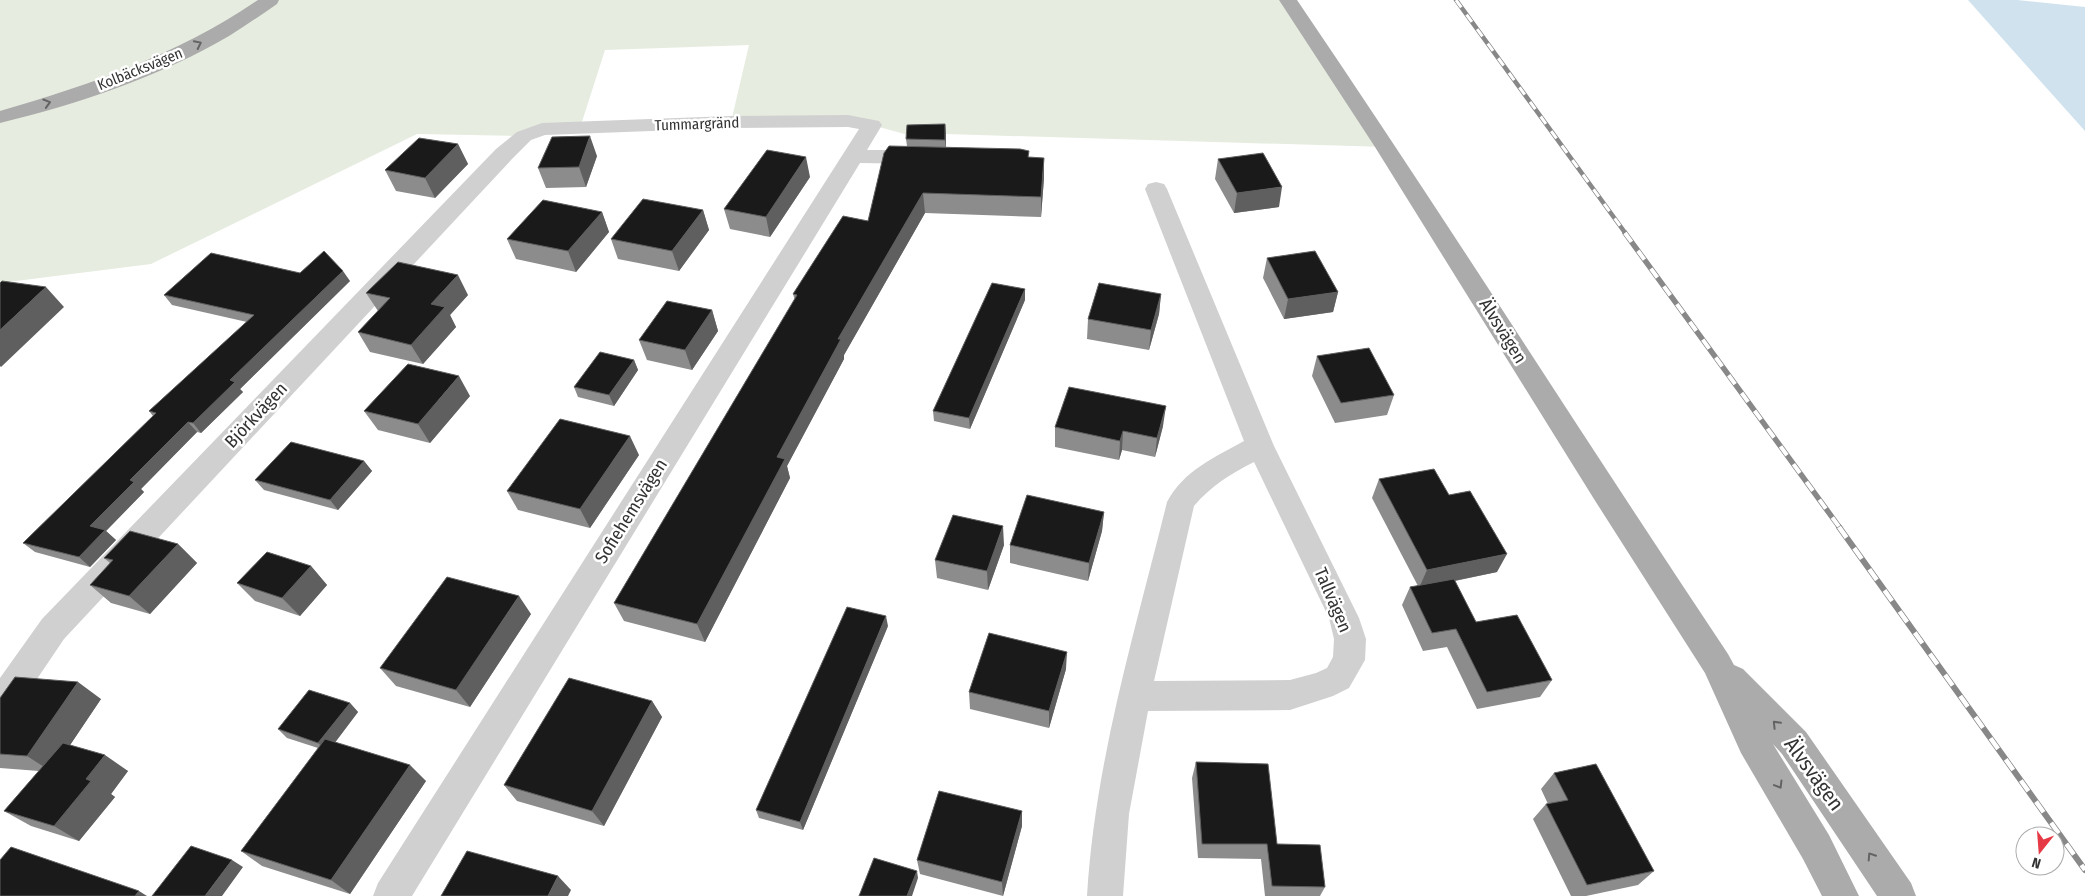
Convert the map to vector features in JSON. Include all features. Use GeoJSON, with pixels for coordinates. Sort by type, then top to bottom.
{"type":"FeatureCollection","features":[{"type":"Feature","properties":{"kind":"main road","name":"Kolbäcksvägen"},"geometry":{"type":"LineString","coordinates":[[0,99],[66,80],[121,60],[186,32],[250,0]]}},
{"type":"Feature","properties":{"kind":"main road","name":"Kolbäcksvägen"},"geometry":{"type":"LineString","coordinates":[[0,117],[99,86],[162,62],[218,35],[270,0]]}},
{"type":"Feature","properties":{"kind":"main road","name":"Älvsvägen"},"geometry":{"type":"LineString","coordinates":[[1288,0],[1386,147],[1716,664],[1753,742],[1816,847],[1841,896]]}},
{"type":"Feature","properties":{"kind":"main road","name":"Älvsvägen"},"geometry":{"type":"LineString","coordinates":[[1716,664],[1794,743],[1898,896]]}},
{"type":"Feature","properties":{"kind":"street","name":"Tummargränd"},"geometry":{"type":"LineString","coordinates":[[524,136],[542,129],[721,122],[848,121],[872,125]]}},
{"type":"Feature","properties":{"kind":"street","name":"Sofiehemsvägen"},"geometry":{"type":"LineString","coordinates":[[391,896],[872,125]]}},
{"type":"Feature","properties":{"kind":"street","name":"Björkvägen"},"geometry":{"type":"LineString","coordinates":[[0,705],[54,629],[497,161],[524,136]]}},
{"type":"Feature","properties":{"kind":"street"},"geometry":{"type":"LineString","coordinates":[[852,156],[942,158]]}},
{"type":"Feature","properties":{"kind":"street","name":"Tallvägen"},"geometry":{"type":"LineString","coordinates":[[1136,696],[1290,695],[1322,686],[1338,678],[1349,660],[1350,639],[1344,618],[1260,446],[1156,189]]}},
{"type":"Feature","properties":{"kind":"street"},"geometry":{"type":"LineString","coordinates":[[1105,896],[1108,844],[1116,788],[1181,502],[1196,483],[1212,472],[1260,446]]}},
{"type":"Feature","properties":{"kind":"shaded area"},"geometry":{"type":"Polygon","coordinates":[[[0,0],[1288,0],[1386,147],[946,134],[908,135],[872,125],[731,122],[749,45],[605,50],[580,128],[524,136],[417,134],[151,264],[0,283],[0,0]]]}},
{"type":"Feature","properties":{"kind":"water"},"geometry":{"type":"Polygon","coordinates":[[[1968,0],[2085,0],[2085,131],[1968,0]]]}},
{"type":"Feature","properties":{"kind":"pier"},"geometry":{"type":"Polygon","coordinates":[[[2017,0],[2085,0],[2085,7],[2017,0]]]}},
{"type":"Feature","properties":{"kind":"building"},"geometry":{"type":"Polygon","coordinates":[[[945,124],[945,140],[906,139],[907,125],[945,124]]]}},
{"type":"Feature","properties":{"kind":"building"},"geometry":{"type":"Polygon","coordinates":[[[590,136],[579,167],[538,168],[552,137],[590,136]]]}},
{"type":"Feature","properties":{"kind":"building"},"geometry":{"type":"Polygon","coordinates":[[[419,138],[458,144],[425,178],[385,170],[419,138]]]}},
{"type":"Feature","properties":{"kind":"building"},"geometry":{"type":"Polygon","coordinates":[[[889,146],[1020,149],[1029,151],[1028,157],[1044,158],[1041,197],[923,193],[838,339],[841,339],[777,457],[785,459],[697,624],[614,603],[797,295],[793,294],[843,216],[868,221],[884,153],[889,146]]]}},
{"type":"Feature","properties":{"kind":"building"},"geometry":{"type":"Polygon","coordinates":[[[767,150],[806,157],[766,217],[724,209],[767,150]]]}},
{"type":"Feature","properties":{"kind":"building"},"geometry":{"type":"Polygon","coordinates":[[[1263,153],[1282,187],[1237,193],[1218,159],[1263,153]]]}},
{"type":"Feature","properties":{"kind":"building"},"geometry":{"type":"Polygon","coordinates":[[[643,199],[703,210],[672,251],[611,239],[643,199]]]}},
{"type":"Feature","properties":{"kind":"building"},"geometry":{"type":"Polygon","coordinates":[[[543,200],[602,212],[568,251],[507,239],[543,200]]]}},
{"type":"Feature","properties":{"kind":"building"},"geometry":{"type":"Polygon","coordinates":[[[324,251],[343,271],[230,380],[235,382],[193,423],[188,422],[130,480],[134,482],[90,526],[105,530],[79,557],[23,543],[156,413],[149,411],[254,315],[164,295],[211,253],[300,273],[324,251]]]}},
{"type":"Feature","properties":{"kind":"building"},"geometry":{"type":"Polygon","coordinates":[[[1315,251],[1338,292],[1288,299],[1267,258],[1315,251]]]}},
{"type":"Feature","properties":{"kind":"building"},"geometry":{"type":"Polygon","coordinates":[[[398,262],[458,275],[431,304],[445,307],[411,345],[358,332],[390,298],[366,293],[398,262]]]}},
{"type":"Feature","properties":{"kind":"building"},"geometry":{"type":"Polygon","coordinates":[[[2,281],[46,287],[0,330],[0,283],[2,281]]]}},
{"type":"Feature","properties":{"kind":"building"},"geometry":{"type":"Polygon","coordinates":[[[992,283],[1025,289],[969,418],[933,411],[992,283]]]}},
{"type":"Feature","properties":{"kind":"building"},"geometry":{"type":"Polygon","coordinates":[[[1099,283],[1161,294],[1151,330],[1088,319],[1099,283]]]}},
{"type":"Feature","properties":{"kind":"building"},"geometry":{"type":"Polygon","coordinates":[[[667,301],[712,310],[685,350],[639,340],[667,301]]]}},
{"type":"Feature","properties":{"kind":"building"},"geometry":{"type":"Polygon","coordinates":[[[1369,348],[1394,395],[1341,403],[1317,356],[1369,348]]]}},
{"type":"Feature","properties":{"kind":"building"},"geometry":{"type":"Polygon","coordinates":[[[600,352],[634,360],[609,395],[574,387],[600,352]]]}},
{"type":"Feature","properties":{"kind":"building"},"geometry":{"type":"Polygon","coordinates":[[[408,364],[459,376],[418,424],[364,411],[408,364]]]}},
{"type":"Feature","properties":{"kind":"building"},"geometry":{"type":"Polygon","coordinates":[[[1069,387],[1166,406],[1157,438],[1123,431],[1120,441],[1055,427],[1069,387]]]}},
{"type":"Feature","properties":{"kind":"building"},"geometry":{"type":"Polygon","coordinates":[[[560,419],[630,436],[580,509],[507,491],[560,419]]]}},
{"type":"Feature","properties":{"kind":"building"},"geometry":{"type":"Polygon","coordinates":[[[291,442],[364,461],[330,500],[255,480],[291,442]]]}},
{"type":"Feature","properties":{"kind":"building"},"geometry":{"type":"Polygon","coordinates":[[[1434,469],[1449,495],[1470,491],[1507,554],[1427,570],[1379,479],[1434,469]]]}},
{"type":"Feature","properties":{"kind":"building"},"geometry":{"type":"Polygon","coordinates":[[[1027,495],[1104,512],[1089,563],[1010,545],[1027,495]]]}},
{"type":"Feature","properties":{"kind":"building"},"geometry":{"type":"Polygon","coordinates":[[[953,515],[1003,526],[987,571],[935,560],[953,515]]]}},
{"type":"Feature","properties":{"kind":"building"},"geometry":{"type":"Polygon","coordinates":[[[130,531],[178,544],[129,596],[90,585],[113,560],[104,558],[130,531]]]}},
{"type":"Feature","properties":{"kind":"building"},"geometry":{"type":"Polygon","coordinates":[[[267,552],[311,566],[282,598],[237,583],[267,552]]]}},
{"type":"Feature","properties":{"kind":"building"},"geometry":{"type":"Polygon","coordinates":[[[447,577],[519,596],[456,690],[380,668],[447,577]]]}},
{"type":"Feature","properties":{"kind":"building"},"geometry":{"type":"Polygon","coordinates":[[[1454,579],[1476,622],[1517,615],[1552,680],[1487,692],[1456,629],[1432,633],[1410,587],[1454,579]]]}},
{"type":"Feature","properties":{"kind":"building"},"geometry":{"type":"Polygon","coordinates":[[[847,607],[886,616],[800,822],[756,810],[847,607]]]}},
{"type":"Feature","properties":{"kind":"building"},"geometry":{"type":"Polygon","coordinates":[[[989,633],[1067,652],[1049,711],[969,692],[989,633]]]}},
{"type":"Feature","properties":{"kind":"building"},"geometry":{"type":"Polygon","coordinates":[[[15,677],[78,682],[27,756],[0,754],[0,698],[15,677]]]}},
{"type":"Feature","properties":{"kind":"building"},"geometry":{"type":"Polygon","coordinates":[[[569,678],[652,701],[592,811],[504,785],[569,678]]]}},
{"type":"Feature","properties":{"kind":"building"},"geometry":{"type":"Polygon","coordinates":[[[309,690],[350,703],[318,743],[278,729],[309,690]]]}},
{"type":"Feature","properties":{"kind":"building"},"geometry":{"type":"Polygon","coordinates":[[[325,739],[410,765],[331,880],[241,851],[325,739]]]}},
{"type":"Feature","properties":{"kind":"building"},"geometry":{"type":"Polygon","coordinates":[[[63,743],[105,755],[86,779],[91,781],[54,826],[4,811],[63,743]]]}},
{"type":"Feature","properties":{"kind":"building"},"geometry":{"type":"Polygon","coordinates":[[[1196,762],[1268,764],[1277,844],[1320,845],[1325,887],[1272,886],[1267,844],[1202,844],[1196,762]]]}},
{"type":"Feature","properties":{"kind":"building"},"geometry":{"type":"Polygon","coordinates":[[[1596,764],[1654,871],[1587,885],[1546,804],[1568,800],[1554,773],[1596,764]]]}},
{"type":"Feature","properties":{"kind":"building"},"geometry":{"type":"Polygon","coordinates":[[[939,791],[1022,811],[1002,882],[917,860],[939,791]]]}},
{"type":"Feature","properties":{"kind":"building"},"geometry":{"type":"Polygon","coordinates":[[[191,846],[232,860],[205,896],[152,896],[191,846]]]}},
{"type":"Feature","properties":{"kind":"building"},"geometry":{"type":"Polygon","coordinates":[[[11,847],[139,891],[135,896],[0,896],[0,860],[11,847]]]}},
{"type":"Feature","properties":{"kind":"building"},"geometry":{"type":"Polygon","coordinates":[[[467,851],[558,876],[548,896],[441,896],[467,851]]]}},
{"type":"Feature","properties":{"kind":"building"},"geometry":{"type":"Polygon","coordinates":[[[874,858],[917,871],[907,896],[859,896],[874,858]]]}},
{"type":"Feature","properties":{"kind":"railway"},"geometry":{"type":"LineString","coordinates":[[1456,0],[1626,234]]}},
{"type":"Feature","properties":{"kind":"railway"},"geometry":{"type":"LineString","coordinates":[[1625,233],[1840,528]]}},
{"type":"Feature","properties":{"kind":"railway"},"geometry":{"type":"LineString","coordinates":[[1839,527],[2085,870]]}}]}
